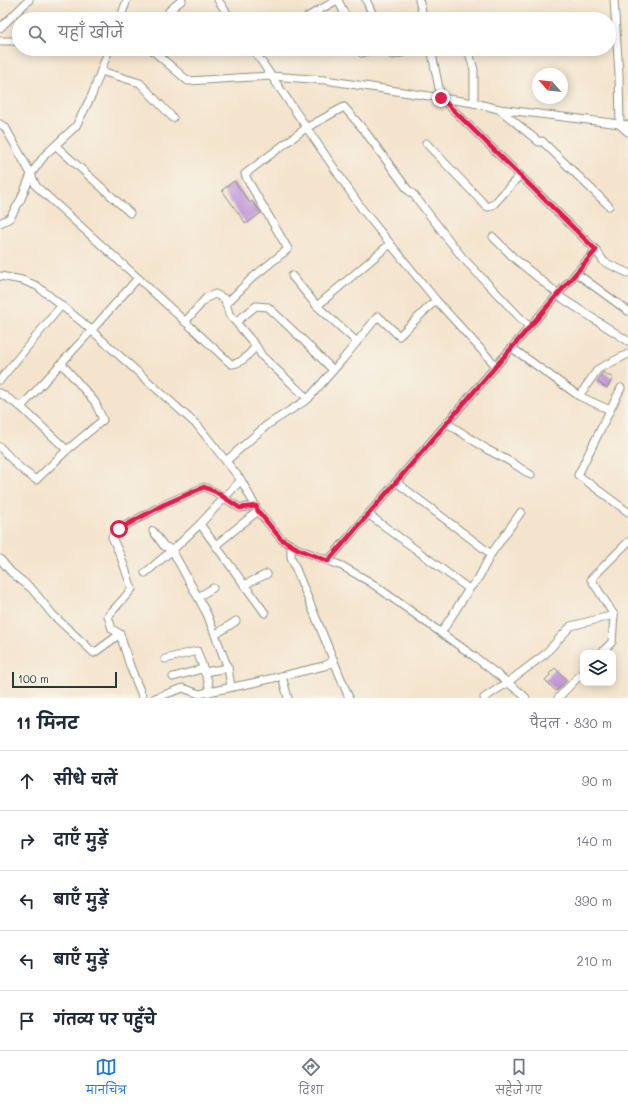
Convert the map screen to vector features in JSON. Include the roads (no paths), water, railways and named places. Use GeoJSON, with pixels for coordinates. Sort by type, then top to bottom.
{"type":"FeatureCollection","features":[{"type":"Feature","properties":{"kind":"street"},"geometry":{"type":"LineString","coordinates":[[16,12],[29,0]]}},
{"type":"Feature","properties":{"kind":"street"},"geometry":{"type":"LineString","coordinates":[[123,12],[127,0]]}},
{"type":"Feature","properties":{"kind":"street"},"geometry":{"type":"LineString","coordinates":[[168,12],[182,0]]}},
{"type":"Feature","properties":{"kind":"street"},"geometry":{"type":"LineString","coordinates":[[218,0],[226,12]]}},
{"type":"Feature","properties":{"kind":"street"},"geometry":{"type":"LineString","coordinates":[[316,12],[338,0],[344,12]]}},
{"type":"Feature","properties":{"kind":"street"},"geometry":{"type":"LineString","coordinates":[[366,0],[372,12]]}},
{"type":"Feature","properties":{"kind":"street"},"geometry":{"type":"LineString","coordinates":[[419,0],[422,12]]}},
{"type":"Feature","properties":{"kind":"street"},"geometry":{"type":"LineString","coordinates":[[614,0],[615,12]]}},
{"type":"Feature","properties":{"kind":"street"},"geometry":{"type":"LineString","coordinates":[[1,25],[12,15]]}},
{"type":"Feature","properties":{"kind":"street"},"geometry":{"type":"LineString","coordinates":[[616,30],[620,125],[628,132]]}},
{"type":"Feature","properties":{"kind":"street"},"geometry":{"type":"LineString","coordinates":[[0,41],[12,41]]}},
{"type":"Feature","properties":{"kind":"street"},"geometry":{"type":"LineString","coordinates":[[0,223],[10,218],[21,200],[31,174],[45,155],[76,126],[92,95],[106,56]]}},
{"type":"Feature","properties":{"kind":"street"},"geometry":{"type":"LineString","coordinates":[[159,56],[188,81],[271,76],[325,80],[474,103],[499,109],[628,125]]}},
{"type":"Feature","properties":{"kind":"street"},"geometry":{"type":"LineString","coordinates":[[258,56],[362,209],[436,300],[496,366]]}},
{"type":"Feature","properties":{"kind":"street"},"geometry":{"type":"LineString","coordinates":[[432,56],[441,98],[596,250],[604,262],[628,273]]}},
{"type":"Feature","properties":{"kind":"street"},"geometry":{"type":"LineString","coordinates":[[470,56],[474,70],[474,103]]}},
{"type":"Feature","properties":{"kind":"street"},"geometry":{"type":"LineString","coordinates":[[101,71],[140,83],[173,118]]}},
{"type":"Feature","properties":{"kind":"street"},"geometry":{"type":"LineString","coordinates":[[226,304],[252,278],[288,249],[245,174],[307,128],[344,107],[364,130],[408,190],[462,257],[529,327]]}},
{"type":"Feature","properties":{"kind":"street"},"geometry":{"type":"LineString","coordinates":[[499,109],[539,142],[542,141],[609,206]]}},
{"type":"Feature","properties":{"kind":"street"},"geometry":{"type":"LineString","coordinates":[[0,124],[5,127],[36,186],[231,364],[237,364],[248,356],[256,346]]}},
{"type":"Feature","properties":{"kind":"street"},"geometry":{"type":"LineString","coordinates":[[426,143],[488,207],[494,204],[520,175]]}},
{"type":"Feature","properties":{"kind":"street"},"geometry":{"type":"LineString","coordinates":[[56,146],[130,213]]}},
{"type":"Feature","properties":{"kind":"street"},"geometry":{"type":"LineString","coordinates":[[493,237],[514,258],[558,295],[628,341]]}},
{"type":"Feature","properties":{"kind":"street"},"geometry":{"type":"LineString","coordinates":[[317,306],[390,244]]}},
{"type":"Feature","properties":{"kind":"street"},"geometry":{"type":"LineString","coordinates":[[328,561],[596,250]]}},
{"type":"Feature","properties":{"kind":"street"},"geometry":{"type":"LineString","coordinates":[[576,273],[628,311]]}},
{"type":"Feature","properties":{"kind":"street"},"geometry":{"type":"LineString","coordinates":[[0,276],[22,280],[37,286],[92,331],[198,426],[241,480],[257,509],[281,539],[298,549],[342,566],[370,582],[508,682],[526,698]]}},
{"type":"Feature","properties":{"kind":"street"},"geometry":{"type":"LineString","coordinates":[[292,276],[317,306],[357,342]]}},
{"type":"Feature","properties":{"kind":"street"},"geometry":{"type":"LineString","coordinates":[[21,407],[92,331],[138,278]]}},
{"type":"Feature","properties":{"kind":"street"},"geometry":{"type":"LineString","coordinates":[[186,322],[206,298],[215,294],[224,299],[229,314],[256,346],[262,356],[308,399]]}},
{"type":"Feature","properties":{"kind":"street"},"geometry":{"type":"LineString","coordinates":[[226,461],[267,425],[308,399],[378,316],[399,336],[436,300]]}},
{"type":"Feature","properties":{"kind":"street"},"geometry":{"type":"LineString","coordinates":[[0,380],[61,306]]}},
{"type":"Feature","properties":{"kind":"street"},"geometry":{"type":"LineString","coordinates":[[236,322],[256,306],[268,307],[333,370]]}},
{"type":"Feature","properties":{"kind":"street"},"geometry":{"type":"LineString","coordinates":[[512,348],[579,396],[610,410]]}},
{"type":"Feature","properties":{"kind":"street"},"geometry":{"type":"LineString","coordinates":[[579,396],[598,369],[628,354]]}},
{"type":"Feature","properties":{"kind":"street"},"geometry":{"type":"LineString","coordinates":[[0,447],[20,468],[36,480],[103,420],[95,402],[62,364]]}},
{"type":"Feature","properties":{"kind":"street"},"geometry":{"type":"LineString","coordinates":[[621,388],[578,475],[628,512]]}},
{"type":"Feature","properties":{"kind":"street"},"geometry":{"type":"LineString","coordinates":[[0,394],[21,407],[68,450]]}},
{"type":"Feature","properties":{"kind":"street"},"geometry":{"type":"LineString","coordinates":[[447,423],[488,450],[531,475]]}},
{"type":"Feature","properties":{"kind":"street"},"geometry":{"type":"LineString","coordinates":[[145,573],[200,524],[241,480]]}},
{"type":"Feature","properties":{"kind":"street"},"geometry":{"type":"LineString","coordinates":[[396,482],[490,554]]}},
{"type":"Feature","properties":{"kind":"street"},"geometry":{"type":"LineString","coordinates":[[143,698],[130,666],[120,634],[112,629],[108,616],[132,589],[121,557],[112,537],[119,529],[163,505],[204,487],[216,492],[240,508],[257,509]]}},
{"type":"Feature","properties":{"kind":"street"},"geometry":{"type":"LineString","coordinates":[[216,545],[257,509]]}},
{"type":"Feature","properties":{"kind":"street"},"geometry":{"type":"LineString","coordinates":[[441,633],[469,589],[478,579],[490,554],[521,512]]}},
{"type":"Feature","properties":{"kind":"street"},"geometry":{"type":"LineString","coordinates":[[368,514],[469,589]]}},
{"type":"Feature","properties":{"kind":"street"},"geometry":{"type":"LineString","coordinates":[[200,524],[265,613]]}},
{"type":"Feature","properties":{"kind":"street"},"geometry":{"type":"LineString","coordinates":[[153,531],[164,546],[172,550],[207,614],[228,668],[231,687]]}},
{"type":"Feature","properties":{"kind":"street"},"geometry":{"type":"LineString","coordinates":[[604,650],[612,642],[614,615],[591,579],[628,542]]}},
{"type":"Feature","properties":{"kind":"street"},"geometry":{"type":"LineString","coordinates":[[291,545],[291,557],[349,698]]}},
{"type":"Feature","properties":{"kind":"street"},"geometry":{"type":"LineString","coordinates":[[0,559],[11,572],[32,589],[52,615],[94,653],[120,634]]}},
{"type":"Feature","properties":{"kind":"street"},"geometry":{"type":"LineString","coordinates":[[244,585],[266,574]]}},
{"type":"Feature","properties":{"kind":"street"},"geometry":{"type":"LineString","coordinates":[[198,597],[213,588]]}},
{"type":"Feature","properties":{"kind":"street"},"geometry":{"type":"LineString","coordinates":[[484,698],[544,655],[571,626],[614,615]]}},
{"type":"Feature","properties":{"kind":"street"},"geometry":{"type":"LineString","coordinates":[[215,635],[236,621]]}},
{"type":"Feature","properties":{"kind":"street"},"geometry":{"type":"LineString","coordinates":[[165,659],[197,651],[203,671],[208,681],[210,692]]}},
{"type":"Feature","properties":{"kind":"street"},"geometry":{"type":"LineString","coordinates":[[155,698],[183,688],[199,694],[210,692],[324,666],[334,661]]}},
{"type":"Feature","properties":{"kind":"street"},"geometry":{"type":"LineString","coordinates":[[173,677],[228,668]]}},
{"type":"Feature","properties":{"kind":"street"},"geometry":{"type":"LineString","coordinates":[[558,698],[580,675]]}},
{"type":"Feature","properties":{"kind":"street"},"geometry":{"type":"LineString","coordinates":[[282,676],[288,698]]}}]}
